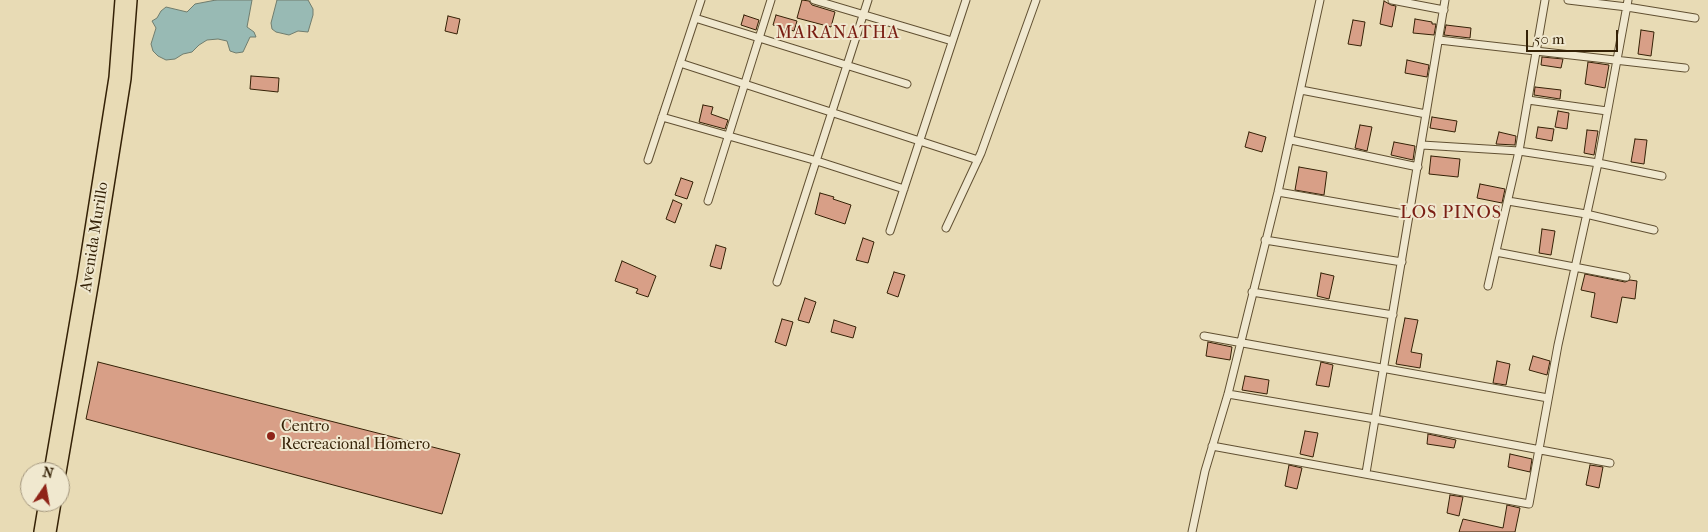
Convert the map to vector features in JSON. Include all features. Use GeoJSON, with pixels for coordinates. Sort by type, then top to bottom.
{"type":"FeatureCollection","features":[{"type":"Feature","properties":{"kind":"main road","name":"Avenida Murillo"},"geometry":{"type":"LineString","coordinates":[[57,462],[120,78],[126,0]]}},
{"type":"Feature","properties":{"kind":"main road"},"geometry":{"type":"LineString","coordinates":[[45,532],[48,512]]}},
{"type":"Feature","properties":{"kind":"lane"},"geometry":{"type":"LineString","coordinates":[[648,160],[701,0]]}},
{"type":"Feature","properties":{"kind":"lane"},"geometry":{"type":"LineString","coordinates":[[708,201],[771,0]]}},
{"type":"Feature","properties":{"kind":"lane"},"geometry":{"type":"LineString","coordinates":[[814,0],[952,41]]}},
{"type":"Feature","properties":{"kind":"lane"},"geometry":{"type":"LineString","coordinates":[[777,282],[868,0]]}},
{"type":"Feature","properties":{"kind":"lane"},"geometry":{"type":"LineString","coordinates":[[890,230],[966,0]]}},
{"type":"Feature","properties":{"kind":"lane"},"geometry":{"type":"LineString","coordinates":[[946,228],[978,160],[1036,0]]}},
{"type":"Feature","properties":{"kind":"lane"},"geometry":{"type":"LineString","coordinates":[[1192,532],[1212,446],[1228,394],[1291,140],[1320,0]]}},
{"type":"Feature","properties":{"kind":"lane"},"geometry":{"type":"LineString","coordinates":[[1392,0],[1444,10]]}},
{"type":"Feature","properties":{"kind":"lane"},"geometry":{"type":"LineString","coordinates":[[1366,473],[1445,0]]}},
{"type":"Feature","properties":{"kind":"lane"},"geometry":{"type":"LineString","coordinates":[[1488,286],[1519,150],[1545,0]]}},
{"type":"Feature","properties":{"kind":"lane"},"geometry":{"type":"LineString","coordinates":[[1568,0],[1628,3],[1695,18]]}},
{"type":"Feature","properties":{"kind":"lane"},"geometry":{"type":"LineString","coordinates":[[1212,446],[1529,504],[1574,266],[1598,162],[1628,3]]}},
{"type":"Feature","properties":{"kind":"lane"},"geometry":{"type":"LineString","coordinates":[[695,18],[907,84]]}},
{"type":"Feature","properties":{"kind":"lane"},"geometry":{"type":"LineString","coordinates":[[1439,40],[1685,68]]}},
{"type":"Feature","properties":{"kind":"lane"},"geometry":{"type":"LineString","coordinates":[[680,63],[978,160]]}},
{"type":"Feature","properties":{"kind":"lane"},"geometry":{"type":"LineString","coordinates":[[1301,90],[1426,114]]}},
{"type":"Feature","properties":{"kind":"lane"},"geometry":{"type":"LineString","coordinates":[[1528,100],[1607,110]]}},
{"type":"Feature","properties":{"kind":"lane"},"geometry":{"type":"LineString","coordinates":[[662,117],[817,161],[904,189]]}},
{"type":"Feature","properties":{"kind":"lane"},"geometry":{"type":"LineString","coordinates":[[1291,140],[1418,167]]}},
{"type":"Feature","properties":{"kind":"lane"},"geometry":{"type":"LineString","coordinates":[[1422,145],[1519,150],[1598,162],[1662,176]]}},
{"type":"Feature","properties":{"kind":"lane"},"geometry":{"type":"LineString","coordinates":[[1278,192],[1410,215]]}},
{"type":"Feature","properties":{"kind":"lane"},"geometry":{"type":"LineString","coordinates":[[1508,201],[1586,214],[1654,230]]}},
{"type":"Feature","properties":{"kind":"lane"},"geometry":{"type":"LineString","coordinates":[[1266,240],[1402,262]]}},
{"type":"Feature","properties":{"kind":"lane"},"geometry":{"type":"LineString","coordinates":[[1496,252],[1626,277]]}},
{"type":"Feature","properties":{"kind":"lane"},"geometry":{"type":"LineString","coordinates":[[1252,292],[1393,315]]}},
{"type":"Feature","properties":{"kind":"lane"},"geometry":{"type":"LineString","coordinates":[[1204,336],[1548,398]]}},
{"type":"Feature","properties":{"kind":"lane"},"geometry":{"type":"LineString","coordinates":[[1228,394],[1375,419],[1610,463]]}},
{"type":"Feature","properties":{"kind":"water"},"geometry":{"type":"Polygon","coordinates":[[[216,0],[252,0],[247,27],[254,32],[256,37],[250,37],[243,52],[236,53],[230,51],[227,41],[218,39],[207,40],[192,52],[183,54],[175,59],[166,60],[153,51],[151,44],[156,28],[152,21],[157,18],[161,11],[166,7],[187,12],[195,4],[216,0]]]}},
{"type":"Feature","properties":{"kind":"water"},"geometry":{"type":"Polygon","coordinates":[[[277,0],[308,0],[313,9],[313,15],[308,32],[298,31],[289,35],[272,29],[271,23],[277,0]]]}},
{"type":"Feature","properties":{"kind":"building"},"geometry":{"type":"Polygon","coordinates":[[[802,0],[835,12],[831,27],[797,18],[802,0]]]}},
{"type":"Feature","properties":{"kind":"building"},"geometry":{"type":"Polygon","coordinates":[[[1384,1],[1396,6],[1392,27],[1380,24],[1384,1]]]}},
{"type":"Feature","properties":{"kind":"building"},"geometry":{"type":"Polygon","coordinates":[[[744,15],[759,20],[756,30],[741,25],[744,15]]]}},
{"type":"Feature","properties":{"kind":"building"},"geometry":{"type":"Polygon","coordinates":[[[776,15],[797,21],[794,31],[773,25],[776,15]]]}},
{"type":"Feature","properties":{"kind":"building"},"geometry":{"type":"Polygon","coordinates":[[[448,16],[460,19],[457,34],[445,31],[448,16]]]}},
{"type":"Feature","properties":{"kind":"building"},"geometry":{"type":"Polygon","coordinates":[[[1415,19],[1436,24],[1434,35],[1413,33],[1415,19]]]}},
{"type":"Feature","properties":{"kind":"building"},"geometry":{"type":"Polygon","coordinates":[[[1353,20],[1365,22],[1361,46],[1348,44],[1353,20]]]}},
{"type":"Feature","properties":{"kind":"building"},"geometry":{"type":"Polygon","coordinates":[[[1446,25],[1471,28],[1470,38],[1444,35],[1446,25]]]}},
{"type":"Feature","properties":{"kind":"building"},"geometry":{"type":"Polygon","coordinates":[[[1641,30],[1654,32],[1651,56],[1638,54],[1641,30]]]}},
{"type":"Feature","properties":{"kind":"building"},"geometry":{"type":"Polygon","coordinates":[[[1542,57],[1563,59],[1561,68],[1541,65],[1542,57]]]}},
{"type":"Feature","properties":{"kind":"building"},"geometry":{"type":"Polygon","coordinates":[[[1407,60],[1429,65],[1427,77],[1405,73],[1407,60]]]}},
{"type":"Feature","properties":{"kind":"building"},"geometry":{"type":"Polygon","coordinates":[[[1588,62],[1609,65],[1605,88],[1585,84],[1588,62]]]}},
{"type":"Feature","properties":{"kind":"building"},"geometry":{"type":"Polygon","coordinates":[[[251,76],[279,78],[278,92],[250,89],[251,76]]]}},
{"type":"Feature","properties":{"kind":"building"},"geometry":{"type":"Polygon","coordinates":[[[1535,87],[1561,90],[1560,99],[1534,95],[1535,87]]]}},
{"type":"Feature","properties":{"kind":"building"},"geometry":{"type":"Polygon","coordinates":[[[703,105],[713,107],[711,114],[728,120],[725,129],[699,122],[703,105]]]}},
{"type":"Feature","properties":{"kind":"building"},"geometry":{"type":"Polygon","coordinates":[[[1558,111],[1569,113],[1567,129],[1555,127],[1558,111]]]}},
{"type":"Feature","properties":{"kind":"building"},"geometry":{"type":"Polygon","coordinates":[[[1432,117],[1457,121],[1455,132],[1430,128],[1432,117]]]}},
{"type":"Feature","properties":{"kind":"building"},"geometry":{"type":"Polygon","coordinates":[[[1360,125],[1372,127],[1367,151],[1355,148],[1360,125]]]}},
{"type":"Feature","properties":{"kind":"building"},"geometry":{"type":"Polygon","coordinates":[[[1538,127],[1554,129],[1552,141],[1536,138],[1538,127]]]}},
{"type":"Feature","properties":{"kind":"building"},"geometry":{"type":"Polygon","coordinates":[[[1587,130],[1598,131],[1594,155],[1584,153],[1587,130]]]}},
{"type":"Feature","properties":{"kind":"building"},"geometry":{"type":"Polygon","coordinates":[[[1249,132],[1266,137],[1262,152],[1245,147],[1249,132]]]}},
{"type":"Feature","properties":{"kind":"building"},"geometry":{"type":"Polygon","coordinates":[[[1499,132],[1516,136],[1515,145],[1496,144],[1499,132]]]}},
{"type":"Feature","properties":{"kind":"building"},"geometry":{"type":"Polygon","coordinates":[[[1635,139],[1647,140],[1644,164],[1631,162],[1635,139]]]}},
{"type":"Feature","properties":{"kind":"building"},"geometry":{"type":"Polygon","coordinates":[[[1394,142],[1415,146],[1413,160],[1391,155],[1394,142]]]}},
{"type":"Feature","properties":{"kind":"building"},"geometry":{"type":"Polygon","coordinates":[[[1431,156],[1460,159],[1458,177],[1429,174],[1431,156]]]}},
{"type":"Feature","properties":{"kind":"building"},"geometry":{"type":"Polygon","coordinates":[[[1299,167],[1327,172],[1324,195],[1295,190],[1299,167]]]}},
{"type":"Feature","properties":{"kind":"building"},"geometry":{"type":"Polygon","coordinates":[[[681,178],[693,182],[687,199],[675,195],[681,178]]]}},
{"type":"Feature","properties":{"kind":"building"},"geometry":{"type":"Polygon","coordinates":[[[1480,184],[1505,189],[1502,203],[1477,198],[1480,184]]]}},
{"type":"Feature","properties":{"kind":"building"},"geometry":{"type":"Polygon","coordinates":[[[820,193],[851,205],[845,224],[815,214],[820,193]]]}},
{"type":"Feature","properties":{"kind":"building"},"geometry":{"type":"Polygon","coordinates":[[[673,200],[682,204],[675,223],[666,219],[673,200]]]}},
{"type":"Feature","properties":{"kind":"building"},"geometry":{"type":"Polygon","coordinates":[[[1542,229],[1555,231],[1551,255],[1539,253],[1542,229]]]}},
{"type":"Feature","properties":{"kind":"building"},"geometry":{"type":"Polygon","coordinates":[[[863,238],[874,242],[868,263],[856,260],[863,238]]]}},
{"type":"Feature","properties":{"kind":"building"},"geometry":{"type":"Polygon","coordinates":[[[716,245],[726,248],[721,269],[710,266],[716,245]]]}},
{"type":"Feature","properties":{"kind":"building"},"geometry":{"type":"Polygon","coordinates":[[[622,261],[656,276],[648,297],[636,293],[638,289],[615,281],[622,261]]]}},
{"type":"Feature","properties":{"kind":"building"},"geometry":{"type":"Polygon","coordinates":[[[894,272],[905,275],[898,297],[887,293],[894,272]]]}},
{"type":"Feature","properties":{"kind":"building"},"geometry":{"type":"Polygon","coordinates":[[[1321,273],[1334,276],[1329,299],[1317,296],[1321,273]]]}},
{"type":"Feature","properties":{"kind":"building"},"geometry":{"type":"Polygon","coordinates":[[[1585,274],[1625,282],[1630,280],[1637,281],[1635,299],[1622,297],[1617,323],[1591,317],[1595,293],[1581,290],[1585,274]]]}},
{"type":"Feature","properties":{"kind":"building"},"geometry":{"type":"Polygon","coordinates":[[[805,298],[816,302],[809,323],[798,320],[805,298]]]}},
{"type":"Feature","properties":{"kind":"building"},"geometry":{"type":"Polygon","coordinates":[[[1405,318],[1418,320],[1411,352],[1422,354],[1420,368],[1396,364],[1405,318]]]}},
{"type":"Feature","properties":{"kind":"building"},"geometry":{"type":"Polygon","coordinates":[[[782,319],[793,322],[786,346],[775,342],[782,319]]]}},
{"type":"Feature","properties":{"kind":"building"},"geometry":{"type":"Polygon","coordinates":[[[834,320],[856,327],[853,338],[831,332],[834,320]]]}},
{"type":"Feature","properties":{"kind":"building"},"geometry":{"type":"Polygon","coordinates":[[[1208,342],[1232,347],[1230,360],[1206,356],[1208,342]]]}},
{"type":"Feature","properties":{"kind":"building"},"geometry":{"type":"Polygon","coordinates":[[[1533,356],[1550,361],[1547,375],[1529,370],[1533,356]]]}},
{"type":"Feature","properties":{"kind":"building"},"geometry":{"type":"Polygon","coordinates":[[[1497,361],[1510,364],[1506,385],[1493,383],[1497,361]]]}},
{"type":"Feature","properties":{"kind":"building","name":"Centro Recreacional Homero"},"geometry":{"type":"Polygon","coordinates":[[[98,362],[460,454],[442,514],[86,419],[98,362]]]}},
{"type":"Feature","properties":{"kind":"building"},"geometry":{"type":"Polygon","coordinates":[[[1321,362],[1333,365],[1329,387],[1316,385],[1321,362]]]}},
{"type":"Feature","properties":{"kind":"building"},"geometry":{"type":"Polygon","coordinates":[[[1245,376],[1269,380],[1267,394],[1242,390],[1245,376]]]}},
{"type":"Feature","properties":{"kind":"building"},"geometry":{"type":"Polygon","coordinates":[[[1305,431],[1318,433],[1313,457],[1300,454],[1305,431]]]}},
{"type":"Feature","properties":{"kind":"building"},"geometry":{"type":"Polygon","coordinates":[[[1428,434],[1456,440],[1454,448],[1427,444],[1428,434]]]}},
{"type":"Feature","properties":{"kind":"building"},"geometry":{"type":"Polygon","coordinates":[[[1510,454],[1532,459],[1530,472],[1508,467],[1510,454]]]}},
{"type":"Feature","properties":{"kind":"building"},"geometry":{"type":"Polygon","coordinates":[[[1289,465],[1302,468],[1297,489],[1285,486],[1289,465]]]}},
{"type":"Feature","properties":{"kind":"building"},"geometry":{"type":"Polygon","coordinates":[[[1590,465],[1603,467],[1599,488],[1586,485],[1590,465]]]}},
{"type":"Feature","properties":{"kind":"building"},"geometry":{"type":"Polygon","coordinates":[[[1450,495],[1463,497],[1459,516],[1447,513],[1450,495]]]}},
{"type":"Feature","properties":{"kind":"building"},"geometry":{"type":"Polygon","coordinates":[[[1507,505],[1520,508],[1515,532],[1459,532],[1463,519],[1503,528],[1507,505]]]}},
{"type":"Feature","properties":{"kind":"place","name":"Centro Recreacional Homero"},"geometry":{"type":"Point","coordinates":[271,436]}},
{"type":"Feature","properties":{"kind":"district","name":"MARANATHA"},"geometry":{"type":"Point","coordinates":[838,34]}},
{"type":"Feature","properties":{"kind":"district","name":"LOS PINOS"},"geometry":{"type":"Point","coordinates":[1451,214]}}]}
